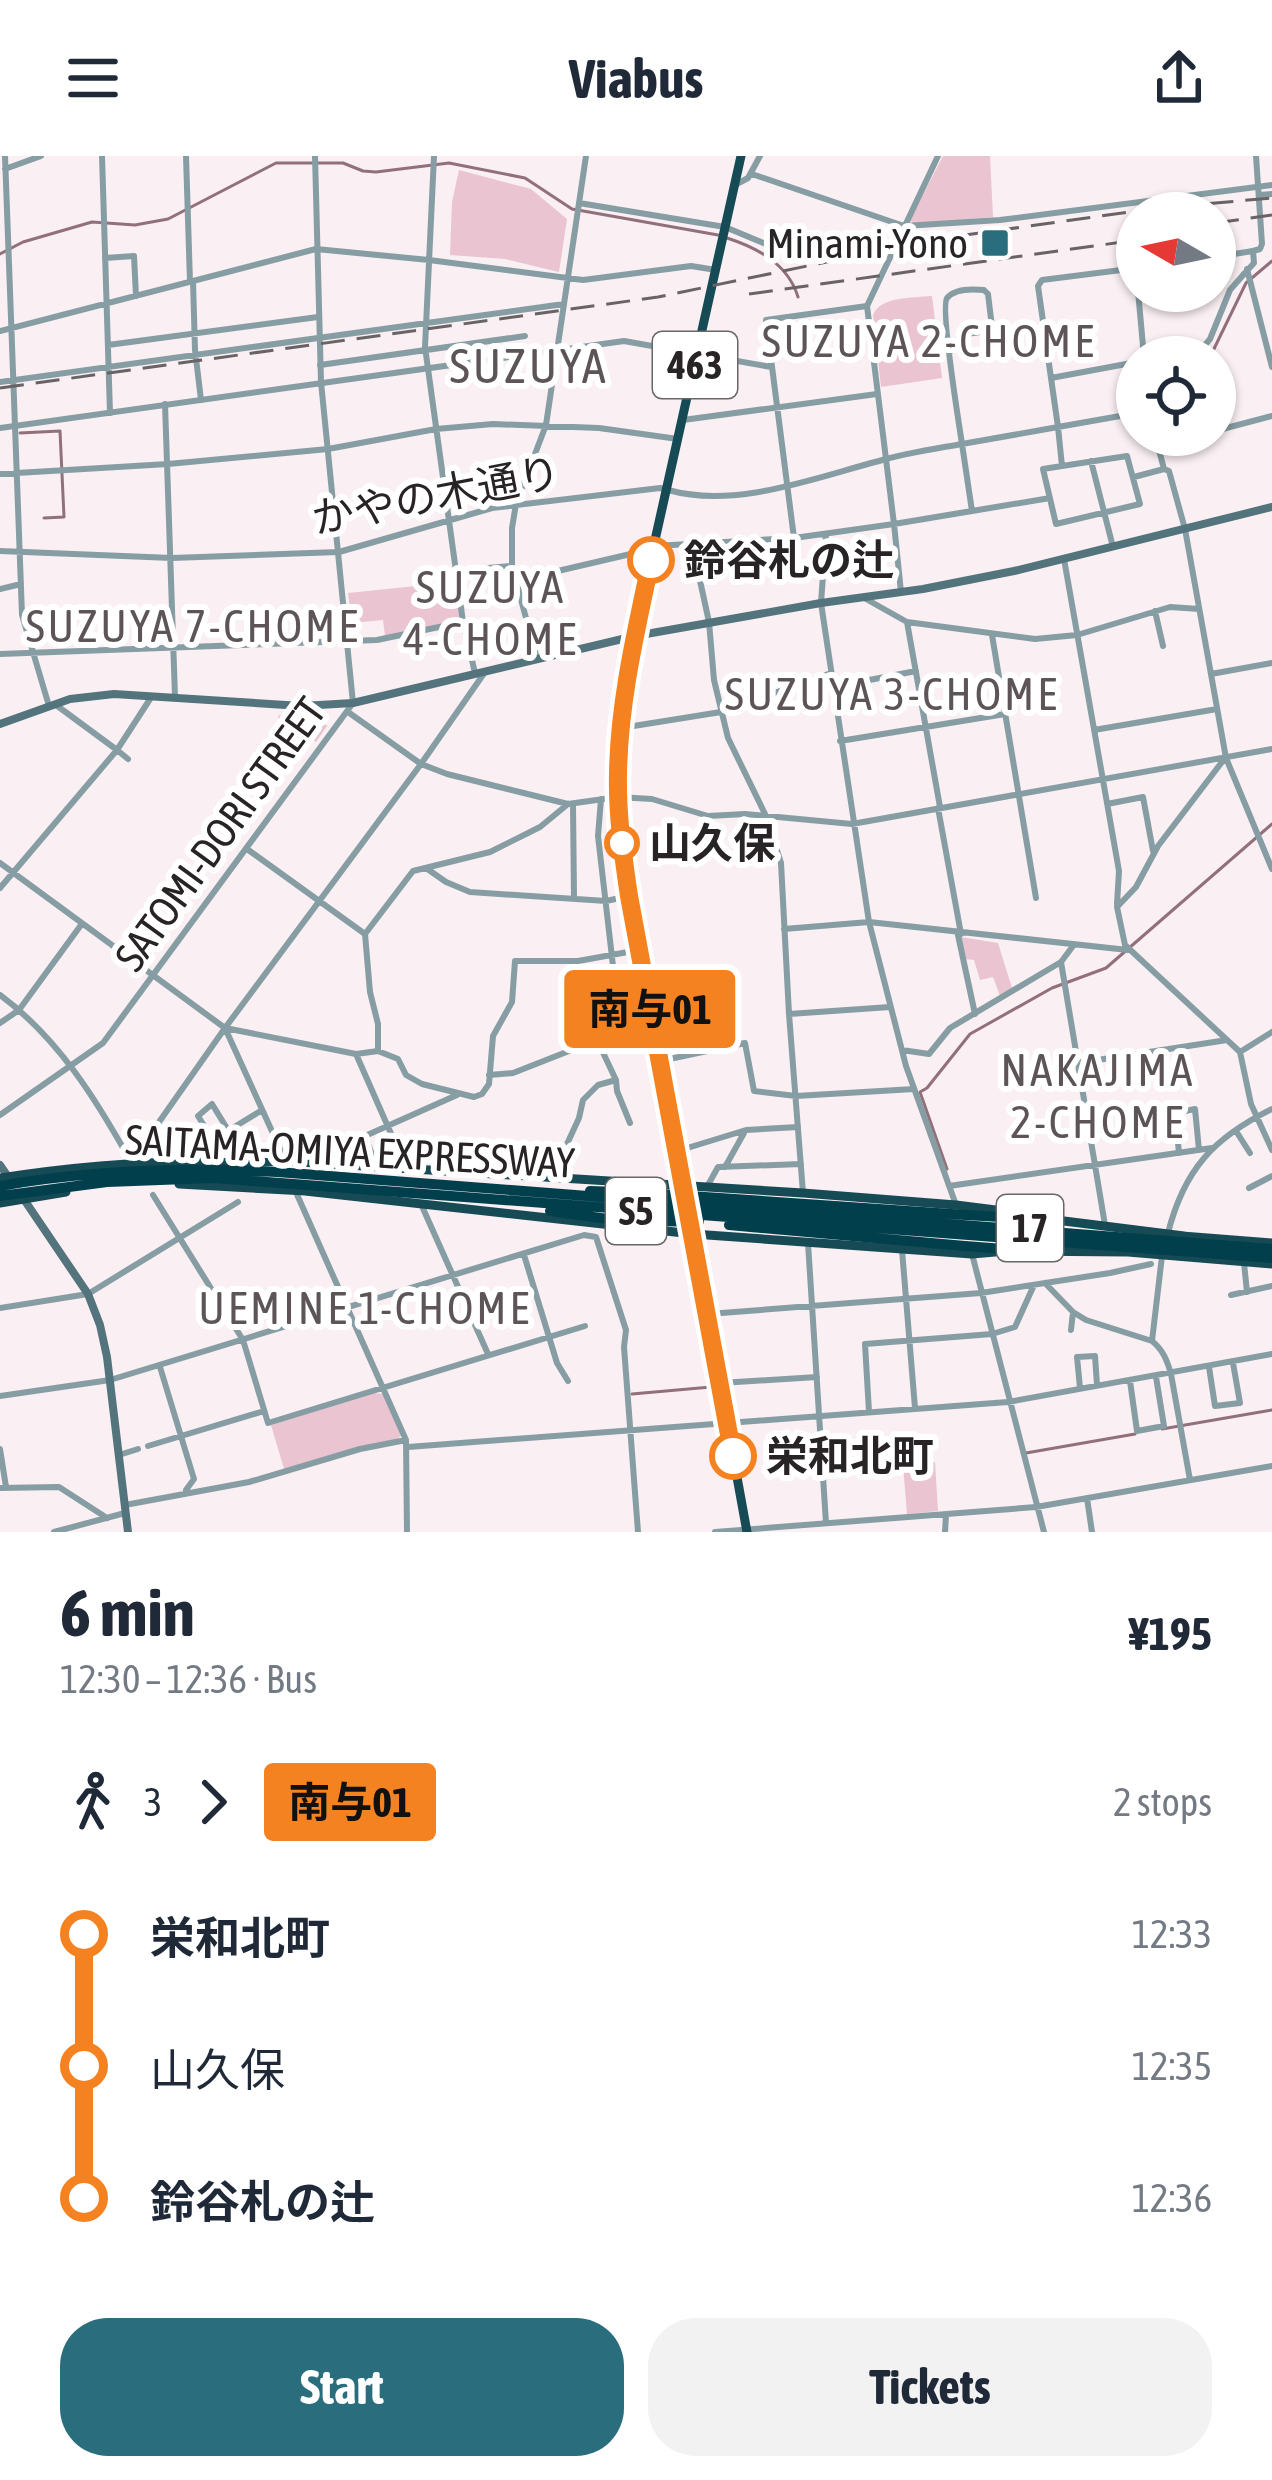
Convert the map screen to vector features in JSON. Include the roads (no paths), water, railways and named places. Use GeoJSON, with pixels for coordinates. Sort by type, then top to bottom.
{"type":"FeatureCollection","features":[{"type":"Feature","properties":{"kind":"highway","name":"463"},"geometry":{"type":"LineString","coordinates":[[741,156],[635,636],[621,728],[618,797],[629,896],[747,1531]]}},
{"type":"Feature","properties":{"kind":"highway","name":"17"},"geometry":{"type":"LineString","coordinates":[[3,1180],[131,1162],[377,1168],[956,1205],[1184,1236]]}},
{"type":"Feature","properties":{"kind":"highway","name":"17"},"geometry":{"type":"LineString","coordinates":[[0,1200],[109,1185],[177,1184],[670,1208],[288,1165]]}},
{"type":"Feature","properties":{"kind":"highway","name":"SAITAMA-OMIYA EXPRESSWAY"},"geometry":{"type":"LineString","coordinates":[[3,1180],[212,1169],[1272,1246]]}},
{"type":"Feature","properties":{"kind":"highway","name":"SAITAMA-OMIYA EXPRESSWAY"},"geometry":{"type":"LineString","coordinates":[[0,1200],[64,1186],[213,1178],[1272,1261]]}},
{"type":"Feature","properties":{"kind":"highway","name":"17"},"geometry":{"type":"LineString","coordinates":[[300,1190],[693,1234],[902,1250],[968,1250]]}},
{"type":"Feature","properties":{"kind":"highway"},"geometry":{"type":"LineString","coordinates":[[353,1190],[615,1220],[704,1222],[968,1250],[1017,1250]]}},
{"type":"Feature","properties":{"kind":"highway"},"geometry":{"type":"LineString","coordinates":[[551,1193],[684,1195],[1054,1220]]}},
{"type":"Feature","properties":{"kind":"highway","name":"17"},"geometry":{"type":"LineString","coordinates":[[1272,1246],[1184,1236],[711,1211],[1162,1256],[1272,1261]]}},
{"type":"Feature","properties":{"kind":"highway","name":"17"},"geometry":{"type":"LineString","coordinates":[[1017,1250],[1127,1252]]}},
{"type":"Feature","properties":{"kind":"main road"},"geometry":{"type":"LineString","coordinates":[[0,724],[70,699],[113,694],[351,707],[635,636],[972,580],[1272,507]]}},
{"type":"Feature","properties":{"kind":"main road"},"geometry":{"type":"LineString","coordinates":[[0,1166],[3,1180],[24,1199],[88,1294],[100,1325],[128,1532]]}},
{"type":"Feature","properties":{"kind":"street"},"geometry":{"type":"LineString","coordinates":[[5,156],[22,615],[52,705],[128,759]]}},
{"type":"Feature","properties":{"kind":"street"},"geometry":{"type":"LineString","coordinates":[[5,169],[41,156]]}},
{"type":"Feature","properties":{"kind":"street"},"geometry":{"type":"LineString","coordinates":[[102,156],[110,413]]}},
{"type":"Feature","properties":{"kind":"street"},"geometry":{"type":"LineString","coordinates":[[186,156],[201,400]]}},
{"type":"Feature","properties":{"kind":"street"},"geometry":{"type":"LineString","coordinates":[[536,659],[511,547],[516,504],[546,424],[586,156]]}},
{"type":"Feature","properties":{"kind":"street"},"geometry":{"type":"LineString","coordinates":[[735,185],[752,174],[760,156]]}},
{"type":"Feature","properties":{"kind":"street"},"geometry":{"type":"LineString","coordinates":[[902,592],[867,306],[938,156]]}},
{"type":"Feature","properties":{"kind":"street"},"geometry":{"type":"LineString","coordinates":[[1236,253],[1261,248],[1256,156]]}},
{"type":"Feature","properties":{"kind":"street","name":"SATOMI-DORI STREET"},"geometry":{"type":"LineString","coordinates":[[0,1115],[103,1043],[351,707],[321,382],[315,160]]}},
{"type":"Feature","properties":{"kind":"street"},"geometry":{"type":"LineString","coordinates":[[0,995],[73,1066],[131,1162],[421,764],[480,672],[463,622],[425,350],[433,162]]}},
{"type":"Feature","properties":{"kind":"street"},"geometry":{"type":"LineString","coordinates":[[752,174],[904,226],[1272,190]]}},
{"type":"Feature","properties":{"kind":"street"},"geometry":{"type":"LineString","coordinates":[[578,208],[768,245]]}},
{"type":"Feature","properties":{"kind":"street"},"geometry":{"type":"LineString","coordinates":[[1262,235],[1272,233]]}},
{"type":"Feature","properties":{"kind":"street"},"geometry":{"type":"LineString","coordinates":[[0,331],[316,249],[584,280],[691,266],[716,270]]}},
{"type":"Feature","properties":{"kind":"street"},"geometry":{"type":"LineString","coordinates":[[1211,336],[1230,290],[1254,263],[1253,251]]}},
{"type":"Feature","properties":{"kind":"street"},"geometry":{"type":"LineString","coordinates":[[105,258],[134,256],[136,296]]}},
{"type":"Feature","properties":{"kind":"street"},"geometry":{"type":"LineString","coordinates":[[1062,466],[1039,283],[1116,272]]}},
{"type":"Feature","properties":{"kind":"street"},"geometry":{"type":"LineString","coordinates":[[1248,275],[1272,367]]}},
{"type":"Feature","properties":{"kind":"street"},"geometry":{"type":"LineString","coordinates":[[946,328],[960,335],[988,331],[992,327],[988,294],[984,290],[956,292],[944,306],[946,328],[972,511]]}},
{"type":"Feature","properties":{"kind":"street"},"geometry":{"type":"LineString","coordinates":[[0,382],[564,304]]}},
{"type":"Feature","properties":{"kind":"street"},"geometry":{"type":"LineString","coordinates":[[794,538],[766,320],[867,306]]}},
{"type":"Feature","properties":{"kind":"street"},"geometry":{"type":"LineString","coordinates":[[108,345],[318,317]]}},
{"type":"Feature","properties":{"kind":"street"},"geometry":{"type":"LineString","coordinates":[[1261,323],[1272,321]]}},
{"type":"Feature","properties":{"kind":"street"},"geometry":{"type":"LineString","coordinates":[[950,352],[960,335]]}},
{"type":"Feature","properties":{"kind":"street"},"geometry":{"type":"LineString","coordinates":[[320,364],[525,336]]}},
{"type":"Feature","properties":{"kind":"street"},"geometry":{"type":"LineString","coordinates":[[0,428],[624,341],[771,367]]}},
{"type":"Feature","properties":{"kind":"street"},"geometry":{"type":"LineString","coordinates":[[1051,378],[1116,364]]}},
{"type":"Feature","properties":{"kind":"street"},"geometry":{"type":"LineString","coordinates":[[683,420],[878,394]]}},
{"type":"Feature","properties":{"kind":"street"},"geometry":{"type":"LineString","coordinates":[[165,404],[176,697]]}},
{"type":"Feature","properties":{"kind":"street"},"geometry":{"type":"LineString","coordinates":[[1236,425],[1272,416]]}},
{"type":"Feature","properties":{"kind":"street","name":"かやの木通り"},"geometry":{"type":"LineString","coordinates":[[0,551],[172,558],[339,551],[492,508],[660,488],[721,495],[1116,417]]}},
{"type":"Feature","properties":{"kind":"street"},"geometry":{"type":"LineString","coordinates":[[0,474],[328,449],[493,424],[599,428],[678,440]]}},
{"type":"Feature","properties":{"kind":"street"},"geometry":{"type":"LineString","coordinates":[[1127,456],[1140,504],[1056,524],[1043,469],[1062,466],[1127,456]]}},
{"type":"Feature","properties":{"kind":"street"},"geometry":{"type":"LineString","coordinates":[[1161,456],[1164,469]]}},
{"type":"Feature","properties":{"kind":"street"},"geometry":{"type":"LineString","coordinates":[[1091,461],[1113,547]]}},
{"type":"Feature","properties":{"kind":"street"},"geometry":{"type":"LineString","coordinates":[[1134,477],[1169,471],[1185,529],[1226,758],[1272,869]]}},
{"type":"Feature","properties":{"kind":"street"},"geometry":{"type":"LineString","coordinates":[[515,581],[654,548],[826,534],[1050,498]]}},
{"type":"Feature","properties":{"kind":"street"},"geometry":{"type":"LineString","coordinates":[[826,534],[821,603],[869,922],[902,1050],[956,1205]]}},
{"type":"Feature","properties":{"kind":"street"},"geometry":{"type":"LineString","coordinates":[[692,544],[728,738],[766,816],[781,863],[803,1193]]}},
{"type":"Feature","properties":{"kind":"street"},"geometry":{"type":"LineString","coordinates":[[1064,559],[1119,871],[1117,907],[1125,945],[1240,1052],[1251,1104],[1272,1150]]}},
{"type":"Feature","properties":{"kind":"street"},"geometry":{"type":"LineString","coordinates":[[455,571],[512,566]]}},
{"type":"Feature","properties":{"kind":"street"},"geometry":{"type":"LineString","coordinates":[[0,589],[21,584]]}},
{"type":"Feature","properties":{"kind":"street"},"geometry":{"type":"LineString","coordinates":[[863,597],[907,622],[1035,639],[1077,635],[1170,607],[1199,609]]}},
{"type":"Feature","properties":{"kind":"street"},"geometry":{"type":"LineString","coordinates":[[1156,611],[1163,646]]}},
{"type":"Feature","properties":{"kind":"street"},"geometry":{"type":"LineString","coordinates":[[0,654],[377,640],[463,622]]}},
{"type":"Feature","properties":{"kind":"street"},"geometry":{"type":"LineString","coordinates":[[907,622],[975,1014]]}},
{"type":"Feature","properties":{"kind":"street"},"geometry":{"type":"LineString","coordinates":[[992,635],[1036,898]]}},
{"type":"Feature","properties":{"kind":"street"},"geometry":{"type":"LineString","coordinates":[[1211,674],[1272,663]]}},
{"type":"Feature","properties":{"kind":"street"},"geometry":{"type":"LineString","coordinates":[[832,687],[916,671]]}},
{"type":"Feature","properties":{"kind":"street"},"geometry":{"type":"LineString","coordinates":[[621,728],[721,712],[831,673]]}},
{"type":"Feature","properties":{"kind":"street"},"geometry":{"type":"LineString","coordinates":[[0,888],[117,750],[152,696]]}},
{"type":"Feature","properties":{"kind":"street"},"geometry":{"type":"LineString","coordinates":[[351,707],[421,764],[571,804],[618,797],[652,799],[708,816],[746,814],[852,824],[1272,749]]}},
{"type":"Feature","properties":{"kind":"street"},"geometry":{"type":"LineString","coordinates":[[1094,730],[1217,709]]}},
{"type":"Feature","properties":{"kind":"street"},"geometry":{"type":"LineString","coordinates":[[840,741],[1005,714]]}},
{"type":"Feature","properties":{"kind":"street"},"geometry":{"type":"LineString","coordinates":[[1117,907],[1226,758]]}},
{"type":"Feature","properties":{"kind":"street"},"geometry":{"type":"LineString","coordinates":[[1107,804],[1143,796],[1154,854]]}},
{"type":"Feature","properties":{"kind":"street"},"geometry":{"type":"LineString","coordinates":[[601,799],[598,836],[616,992],[595,1008],[597,1040],[630,1123]]}},
{"type":"Feature","properties":{"kind":"street"},"geometry":{"type":"LineString","coordinates":[[378,1051],[365,934],[413,872],[490,852],[540,827],[571,804]]}},
{"type":"Feature","properties":{"kind":"street"},"geometry":{"type":"LineString","coordinates":[[571,804],[574,898]]}},
{"type":"Feature","properties":{"kind":"street"},"geometry":{"type":"LineString","coordinates":[[247,849],[365,934]]}},
{"type":"Feature","properties":{"kind":"street"},"geometry":{"type":"LineString","coordinates":[[0,863],[225,1028],[356,1054],[378,1051],[398,1059],[406,1075],[422,1084],[473,1097],[489,1084],[493,1036],[512,1002],[515,961],[578,962],[639,950]]}},
{"type":"Feature","properties":{"kind":"street"},"geometry":{"type":"LineString","coordinates":[[426,868],[470,892],[606,901],[629,896]]}},
{"type":"Feature","properties":{"kind":"street"},"geometry":{"type":"LineString","coordinates":[[784,929],[869,922],[1131,950]]}},
{"type":"Feature","properties":{"kind":"street"},"geometry":{"type":"LineString","coordinates":[[0,1023],[19,1010],[82,923]]}},
{"type":"Feature","properties":{"kind":"street"},"geometry":{"type":"LineString","coordinates":[[902,1050],[928,1054],[950,1028],[1061,962],[1073,946]]}},
{"type":"Feature","properties":{"kind":"street"},"geometry":{"type":"LineString","coordinates":[[1061,962],[1105,1225]]}},
{"type":"Feature","properties":{"kind":"street"},"geometry":{"type":"LineString","coordinates":[[789,1014],[890,1006]]}},
{"type":"Feature","properties":{"kind":"street"},"geometry":{"type":"LineString","coordinates":[[225,1028],[288,1165]]}},
{"type":"Feature","properties":{"kind":"street"},"geometry":{"type":"LineString","coordinates":[[1240,1052],[1272,1031]]}},
{"type":"Feature","properties":{"kind":"street"},"geometry":{"type":"LineString","coordinates":[[489,1075],[513,1073],[597,1040]]}},
{"type":"Feature","properties":{"kind":"street"},"geometry":{"type":"LineString","coordinates":[[1078,1063],[1228,1040]]}},
{"type":"Feature","properties":{"kind":"street"},"geometry":{"type":"LineString","coordinates":[[659,1061],[745,1043],[753,1090],[796,1096],[914,1089]]}},
{"type":"Feature","properties":{"kind":"street"},"geometry":{"type":"LineString","coordinates":[[356,1054],[407,1170]]}},
{"type":"Feature","properties":{"kind":"street"},"geometry":{"type":"LineString","coordinates":[[562,1180],[567,1144],[583,1100],[598,1085],[616,1080]]}},
{"type":"Feature","properties":{"kind":"street"},"geometry":{"type":"LineString","coordinates":[[377,1168],[365,1136],[460,1094]]}},
{"type":"Feature","properties":{"kind":"street"},"geometry":{"type":"LineString","coordinates":[[228,1130],[212,1104],[199,1116],[213,1140],[262,1110]]}},
{"type":"Feature","properties":{"kind":"street"},"geometry":{"type":"LineString","coordinates":[[1179,1153],[1174,1113],[1195,1109],[1199,1150]]}},
{"type":"Feature","properties":{"kind":"street"},"geometry":{"type":"LineString","coordinates":[[1168,1233],[1177,1198],[1191,1172],[1213,1148],[1272,1109]]}},
{"type":"Feature","properties":{"kind":"street"},"geometry":{"type":"LineString","coordinates":[[684,1149],[746,1130],[798,1127]]}},
{"type":"Feature","properties":{"kind":"street"},"geometry":{"type":"LineString","coordinates":[[725,1166],[746,1130]]}},
{"type":"Feature","properties":{"kind":"street"},"geometry":{"type":"LineString","coordinates":[[1236,1131],[1250,1153]]}},
{"type":"Feature","properties":{"kind":"street"},"geometry":{"type":"LineString","coordinates":[[949,1186],[1213,1148]]}},
{"type":"Feature","properties":{"kind":"street"},"geometry":{"type":"LineString","coordinates":[[707,1188],[718,1167],[801,1164]]}},
{"type":"Feature","properties":{"kind":"street"},"geometry":{"type":"LineString","coordinates":[[1249,1188],[1272,1175]]}},
{"type":"Feature","properties":{"kind":"street"},"geometry":{"type":"LineString","coordinates":[[300,1190],[407,1443],[407,1532]]}},
{"type":"Feature","properties":{"kind":"street"},"geometry":{"type":"LineString","coordinates":[[153,1196],[242,1340],[268,1424],[585,1326]]}},
{"type":"Feature","properties":{"kind":"street"},"geometry":{"type":"LineString","coordinates":[[0,1308],[88,1294],[238,1202]]}},
{"type":"Feature","properties":{"kind":"street"},"geometry":{"type":"LineString","coordinates":[[421,1204],[488,1356]]}},
{"type":"Feature","properties":{"kind":"street"},"geometry":{"type":"LineString","coordinates":[[0,1396],[110,1380],[584,1235],[596,1237],[626,1330],[638,1532]]}},
{"type":"Feature","properties":{"kind":"street"},"geometry":{"type":"LineString","coordinates":[[808,1243],[826,1523]]}},
{"type":"Feature","properties":{"kind":"street"},"geometry":{"type":"LineString","coordinates":[[902,1250],[914,1408]]}},
{"type":"Feature","properties":{"kind":"street"},"geometry":{"type":"LineString","coordinates":[[968,1250],[1044,1532]]}},
{"type":"Feature","properties":{"kind":"street"},"geometry":{"type":"LineString","coordinates":[[524,1255],[557,1363],[568,1381]]}},
{"type":"Feature","properties":{"kind":"street"},"geometry":{"type":"LineString","coordinates":[[1152,1341],[1162,1256]]}},
{"type":"Feature","properties":{"kind":"street"},"geometry":{"type":"LineString","coordinates":[[1244,1263],[1247,1292]]}},
{"type":"Feature","properties":{"kind":"street"},"geometry":{"type":"LineString","coordinates":[[708,1314],[981,1293],[1150,1264]]}},
{"type":"Feature","properties":{"kind":"street"},"geometry":{"type":"LineString","coordinates":[[1045,1283],[1073,1312],[1152,1341],[1166,1358],[1190,1480]]}},
{"type":"Feature","properties":{"kind":"street"},"geometry":{"type":"LineString","coordinates":[[869,1412],[865,1344],[992,1334],[1015,1327],[1034,1285]]}},
{"type":"Feature","properties":{"kind":"street"},"geometry":{"type":"LineString","coordinates":[[1231,1295],[1272,1286]]}},
{"type":"Feature","properties":{"kind":"street"},"geometry":{"type":"LineString","coordinates":[[1071,1330],[1073,1312]]}},
{"type":"Feature","properties":{"kind":"street"},"geometry":{"type":"LineString","coordinates":[[54,1532],[85,1528],[125,1509],[249,1482],[360,1449],[1008,1402],[1272,1354]]}},
{"type":"Feature","properties":{"kind":"street"},"geometry":{"type":"LineString","coordinates":[[1080,1388],[1077,1358],[1094,1356],[1097,1385]]}},
{"type":"Feature","properties":{"kind":"street"},"geometry":{"type":"LineString","coordinates":[[1209,1367],[1215,1406],[1240,1403],[1233,1362]]}},
{"type":"Feature","properties":{"kind":"street"},"geometry":{"type":"LineString","coordinates":[[159,1366],[194,1479],[184,1493]]}},
{"type":"Feature","properties":{"kind":"street"},"geometry":{"type":"LineString","coordinates":[[720,1383],[817,1377]]}},
{"type":"Feature","properties":{"kind":"street"},"geometry":{"type":"LineString","coordinates":[[1130,1381],[1137,1431],[1164,1426],[1156,1377]]}},
{"type":"Feature","properties":{"kind":"street"},"geometry":{"type":"LineString","coordinates":[[148,1446],[264,1411]]}},
{"type":"Feature","properties":{"kind":"street"},"geometry":{"type":"LineString","coordinates":[[0,1449],[3,1488],[59,1487],[107,1518]]}},
{"type":"Feature","properties":{"kind":"street"},"geometry":{"type":"LineString","coordinates":[[119,1455],[138,1449]]}},
{"type":"Feature","properties":{"kind":"street"},"geometry":{"type":"LineString","coordinates":[[715,1532],[1036,1507],[1272,1466]]}},
{"type":"Feature","properties":{"kind":"street"},"geometry":{"type":"LineString","coordinates":[[1087,1498],[1092,1532]]}},
{"type":"Feature","properties":{"kind":"street"},"geometry":{"type":"LineString","coordinates":[[945,1532],[946,1515]]}},
{"type":"Feature","properties":{"kind":"street"},"geometry":{"type":"LineString","coordinates":[[858,1521],[858,1532]]}},
{"type":"Feature","properties":{"kind":"waterway"},"geometry":{"type":"LineString","coordinates":[[0,254],[23,242],[92,222],[135,225],[168,219],[276,163],[343,163],[376,172],[449,163],[525,178],[572,209],[718,235]]}},
{"type":"Feature","properties":{"kind":"waterway"},"geometry":{"type":"LineString","coordinates":[[727,238],[770,259],[787,275],[798,297]]}},
{"type":"Feature","properties":{"kind":"waterway"},"geometry":{"type":"LineString","coordinates":[[1220,336],[1246,283],[1272,261]]}},
{"type":"Feature","properties":{"kind":"waterway"},"geometry":{"type":"LineString","coordinates":[[20,433],[60,431],[64,517],[44,518]]}},
{"type":"Feature","properties":{"kind":"waterway"},"geometry":{"type":"LineString","coordinates":[[947,1169],[920,1092],[970,1034],[1052,988],[1106,968],[1272,824]]}},
{"type":"Feature","properties":{"kind":"waterway"},"geometry":{"type":"LineString","coordinates":[[632,1394],[711,1387]]}},
{"type":"Feature","properties":{"kind":"waterway"},"geometry":{"type":"LineString","coordinates":[[1162,1429],[1272,1410]]}},
{"type":"Feature","properties":{"kind":"waterway"},"geometry":{"type":"LineString","coordinates":[[1026,1453],[1135,1434]]}},
{"type":"Feature","properties":{"kind":"railway"},"geometry":{"type":"LineString","coordinates":[[0,388],[658,297],[937,239],[1158,208],[1272,198]]}},
{"type":"Feature","properties":{"kind":"railway"},"geometry":{"type":"LineString","coordinates":[[1236,220],[1272,215]]}},
{"type":"Feature","properties":{"kind":"railway"},"geometry":{"type":"LineString","coordinates":[[749,294],[1116,243]]}},
{"type":"Feature","properties":{"kind":"place","name":"Minami-Yono"},"geometry":{"type":"Point","coordinates":[995,243]}},
{"type":"Feature","properties":{"kind":"place","name":"鈴谷札の辻"},"geometry":{"type":"Point","coordinates":[651,560]}},
{"type":"Feature","properties":{"kind":"place","name":"山久保"},"geometry":{"type":"Point","coordinates":[622,843]}},
{"type":"Feature","properties":{"kind":"place","name":"栄和北町"},"geometry":{"type":"Point","coordinates":[733,1456]}},
{"type":"Feature","properties":{"kind":"district","name":"SUZUYA 2-CHOME"},"geometry":{"type":"Point","coordinates":[929,341]}},
{"type":"Feature","properties":{"kind":"district","name":"SUZUYA"},"geometry":{"type":"Point","coordinates":[529,365]}},
{"type":"Feature","properties":{"kind":"district","name":"SUZUYA 4-CHOME"},"geometry":{"type":"Point","coordinates":[491,613]}},
{"type":"Feature","properties":{"kind":"district","name":"SUZUYA 7-CHOME"},"geometry":{"type":"Point","coordinates":[193,626]}},
{"type":"Feature","properties":{"kind":"district","name":"SUZUYA 3-CHOME"},"geometry":{"type":"Point","coordinates":[892,694]}},
{"type":"Feature","properties":{"kind":"district","name":"NAKAJIMA 2-CHOME"},"geometry":{"type":"Point","coordinates":[1098,1096]}},
{"type":"Feature","properties":{"kind":"district","name":"UEMINE 1-CHOME"},"geometry":{"type":"Point","coordinates":[365,1308]}}]}
